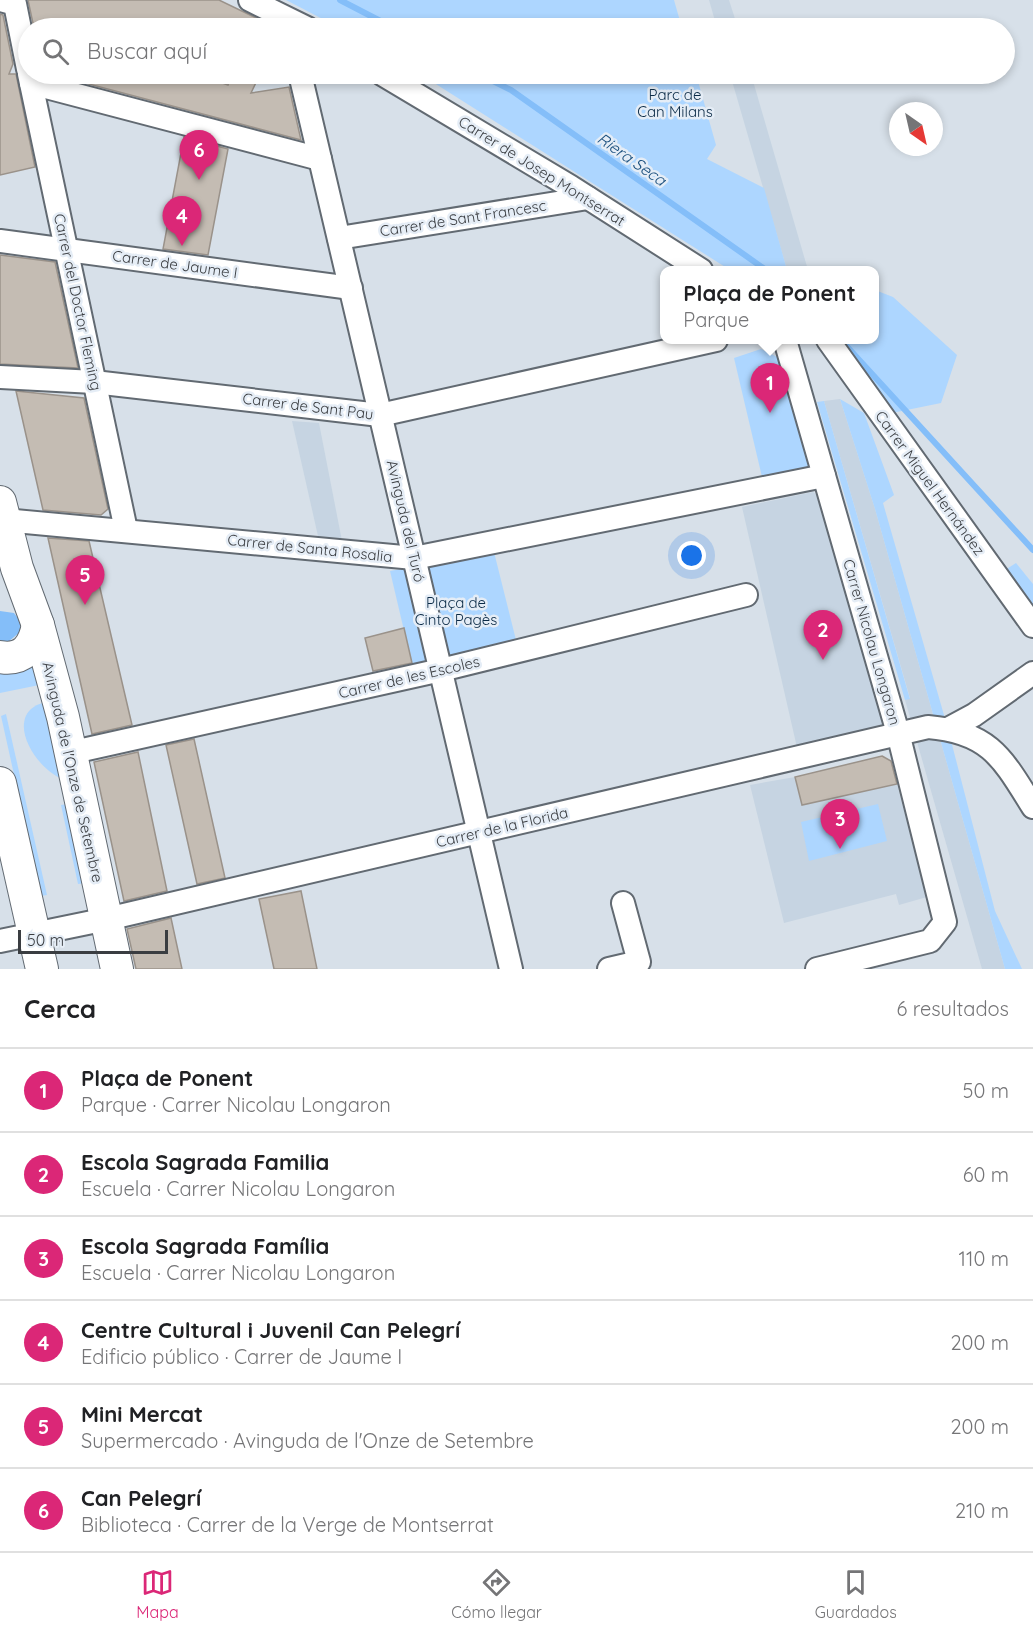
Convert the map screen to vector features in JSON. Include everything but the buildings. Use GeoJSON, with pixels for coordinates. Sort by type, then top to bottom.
{"type":"FeatureCollection","features":[{"type":"Feature","properties":{"kind":"main road"},"geometry":{"type":"LineString","coordinates":[[0,579],[7,550],[3,517]]}},
{"type":"Feature","properties":{"kind":"main road","name":"Avinguda de l'Onze de Setembre"},"geometry":{"type":"LineString","coordinates":[[3,517],[36,618],[63,717],[117,969]]}},
{"type":"Feature","properties":{"kind":"main road"},"geometry":{"type":"LineString","coordinates":[[0,593],[14,595],[36,618],[35,641],[30,649],[18,656],[0,657]]}},
{"type":"Feature","properties":{"kind":"main road"},"geometry":{"type":"LineString","coordinates":[[0,783],[42,969]]}},
{"type":"Feature","properties":{"kind":"street"},"geometry":{"type":"LineString","coordinates":[[250,0],[280,18]]}},
{"type":"Feature","properties":{"kind":"street","name":"Carrer del Doctor Fleming"},"geometry":{"type":"LineString","coordinates":[[8,2],[18,35]]}},
{"type":"Feature","properties":{"kind":"street","name":"Carrer del Doctor Fleming"},"geometry":{"type":"LineString","coordinates":[[32,84],[126,530]]}},
{"type":"Feature","properties":{"kind":"street"},"geometry":{"type":"LineString","coordinates":[[61,84],[320,159]]}},
{"type":"Feature","properties":{"kind":"street","name":"Avinguda del Turó"},"geometry":{"type":"LineString","coordinates":[[302,84],[511,969]]}},
{"type":"Feature","properties":{"kind":"street","name":"Carrer de Josep Montserrat"},"geometry":{"type":"LineString","coordinates":[[399,84],[588,198],[695,266]]}},
{"type":"Feature","properties":{"kind":"street","name":"Carrer de Sant Francesc"},"geometry":{"type":"LineString","coordinates":[[339,238],[588,198]]}},
{"type":"Feature","properties":{"kind":"street","name":"Carrer de Jaume I"},"geometry":{"type":"LineString","coordinates":[[0,241],[351,288]]}},
{"type":"Feature","properties":{"kind":"street","name":"Carrer de Sant Pau"},"geometry":{"type":"LineString","coordinates":[[0,377],[94,382],[380,414],[694,344]]}},
{"type":"Feature","properties":{"kind":"street","name":"Carrer Nicolau Longaron"},"geometry":{"type":"LineString","coordinates":[[786,344],[898,733],[945,922],[930,941],[816,969]]}},
{"type":"Feature","properties":{"kind":"street","name":"Carrer Miguel Hernández"},"geometry":{"type":"LineString","coordinates":[[832,344],[1033,626]]}},
{"type":"Feature","properties":{"kind":"street","name":"Carrer de Santa Rosalia"},"geometry":{"type":"LineString","coordinates":[[3,517],[414,558],[825,476]]}},
{"type":"Feature","properties":{"kind":"street","name":"Carrer de les Escoles"},"geometry":{"type":"LineString","coordinates":[[69,753],[441,670],[746,595]]}},
{"type":"Feature","properties":{"kind":"street"},"geometry":{"type":"LineString","coordinates":[[948,729],[974,715],[1033,674]]}},
{"type":"Feature","properties":{"kind":"street","name":"Carrer de la Florida"},"geometry":{"type":"LineString","coordinates":[[107,919],[898,733],[928,727],[948,729]]}},
{"type":"Feature","properties":{"kind":"street"},"geometry":{"type":"LineString","coordinates":[[948,729],[985,744],[1001,757],[1033,807]]}},
{"type":"Feature","properties":{"kind":"street"},"geometry":{"type":"LineString","coordinates":[[609,969],[639,962],[623,903]]}},
{"type":"Feature","properties":{"kind":"street"},"geometry":{"type":"LineString","coordinates":[[0,941],[107,919]]}},
{"type":"Feature","properties":{"kind":"shaded area"},"geometry":{"type":"Polygon","coordinates":[[[709,0],[729,0],[735,18],[714,18],[709,0]]]}},
{"type":"Feature","properties":{"kind":"shaded area"},"geometry":{"type":"Polygon","coordinates":[[[733,84],[754,84],[807,266],[786,266],[733,84]]]}},
{"type":"Feature","properties":{"kind":"shaded area"},"geometry":{"type":"Polygon","coordinates":[[[840,399],[875,509],[1005,969],[982,969],[905,700],[910,698],[824,401],[840,399]]]}},
{"type":"Feature","properties":{"kind":"shaded area"},"geometry":{"type":"Polygon","coordinates":[[[292,421],[319,423],[343,546],[320,545],[292,421]]]}},
{"type":"Feature","properties":{"kind":"shaded area"},"geometry":{"type":"Polygon","coordinates":[[[813,492],[823,499],[889,725],[798,752],[742,507],[813,492]]]}},
{"type":"Feature","properties":{"kind":"shaded area"},"geometry":{"type":"Polygon","coordinates":[[[0,611],[14,613],[20,621],[20,632],[8,642],[0,641],[0,611]]]}},
{"type":"Feature","properties":{"kind":"shaded area"},"geometry":{"type":"Polygon","coordinates":[[[795,777],[802,805],[897,784],[927,897],[899,905],[896,894],[784,923],[750,785],[795,777]]]}},
{"type":"Feature","properties":{"kind":"green space"},"geometry":{"type":"Polygon","coordinates":[[[286,0],[674,0],[679,18],[321,18],[286,0]]]}},
{"type":"Feature","properties":{"kind":"green space","name":"Parc de Can Milans"},"geometry":{"type":"Polygon","coordinates":[[[436,84],[699,84],[716,145],[707,159],[764,188],[786,266],[724,266],[436,84]]]}},
{"type":"Feature","properties":{"kind":"green space"},"geometry":{"type":"Polygon","coordinates":[[[879,292],[893,297],[957,355],[941,403],[892,413],[835,344],[879,344],[879,292]]]}},
{"type":"Feature","properties":{"kind":"green space"},"geometry":{"type":"Polygon","coordinates":[[[761,349],[777,357],[810,468],[762,477],[734,358],[761,349]]]}},
{"type":"Feature","properties":{"kind":"green space"},"geometry":{"type":"Polygon","coordinates":[[[840,399],[864,413],[894,495],[883,503],[948,729],[995,911],[1022,969],[1005,969],[875,509],[840,399]]]}},
{"type":"Feature","properties":{"kind":"green space"},"geometry":{"type":"Polygon","coordinates":[[[824,401],[910,699],[905,700],[817,402],[824,401]]]}},
{"type":"Feature","properties":{"kind":"green space","name":"Plaça de Cinto Pagès"},"geometry":{"type":"Polygon","coordinates":[[[494,552],[518,648],[414,673],[390,571],[494,552]]]}},
{"type":"Feature","properties":{"kind":"green space"},"geometry":{"type":"Polygon","coordinates":[[[1016,563],[1033,584],[1033,615],[1002,572],[1016,563]]]}},
{"type":"Feature","properties":{"kind":"green space"},"geometry":{"type":"Polygon","coordinates":[[[29,667],[37,668],[49,683],[0,693],[0,674],[29,667]]]}},
{"type":"Feature","properties":{"kind":"green space"},"geometry":{"type":"Polygon","coordinates":[[[52,701],[62,779],[50,772],[31,750],[24,725],[27,714],[36,705],[52,701]]]}},
{"type":"Feature","properties":{"kind":"green space"},"geometry":{"type":"Polygon","coordinates":[[[6,714],[47,895],[41,896],[1,716],[6,714]]]}},
{"type":"Feature","properties":{"kind":"green space"},"geometry":{"type":"Polygon","coordinates":[[[68,804],[86,883],[78,884],[61,805],[68,804]]]}},
{"type":"Feature","properties":{"kind":"green space"},"geometry":{"type":"Polygon","coordinates":[[[878,804],[887,841],[809,861],[801,822],[878,804]]]}},
{"type":"Feature","properties":{"kind":"waterway","name":"Riera Seca"},"geometry":{"type":"LineString","coordinates":[[340,0],[375,18]]}},
{"type":"Feature","properties":{"kind":"waterway","name":"Riera Seca"},"geometry":{"type":"LineString","coordinates":[[499,84],[511,90],[760,266]]}},
{"type":"Feature","properties":{"kind":"waterway","name":"Riera Seca"},"geometry":{"type":"LineString","coordinates":[[845,344],[1033,550]]}},
{"type":"Feature","properties":{"kind":"place","name":"Can Pelegrí"},"geometry":{"type":"Point","coordinates":[199,180]}},
{"type":"Feature","properties":{"kind":"place","name":"Centre Cultural i Juvenil Can Pelegrí"},"geometry":{"type":"Point","coordinates":[182,246]}},
{"type":"Feature","properties":{"kind":"place","name":"Plaça de Ponent"},"geometry":{"type":"Point","coordinates":[770,413]}},
{"type":"Feature","properties":{"kind":"place","name":"Mini Mercat"},"geometry":{"type":"Point","coordinates":[85,605]}},
{"type":"Feature","properties":{"kind":"place","name":"Escola Sagrada Familia"},"geometry":{"type":"Point","coordinates":[823,660]}},
{"type":"Feature","properties":{"kind":"place","name":"Escola Sagrada Família"},"geometry":{"type":"Point","coordinates":[840,849]}}]}
